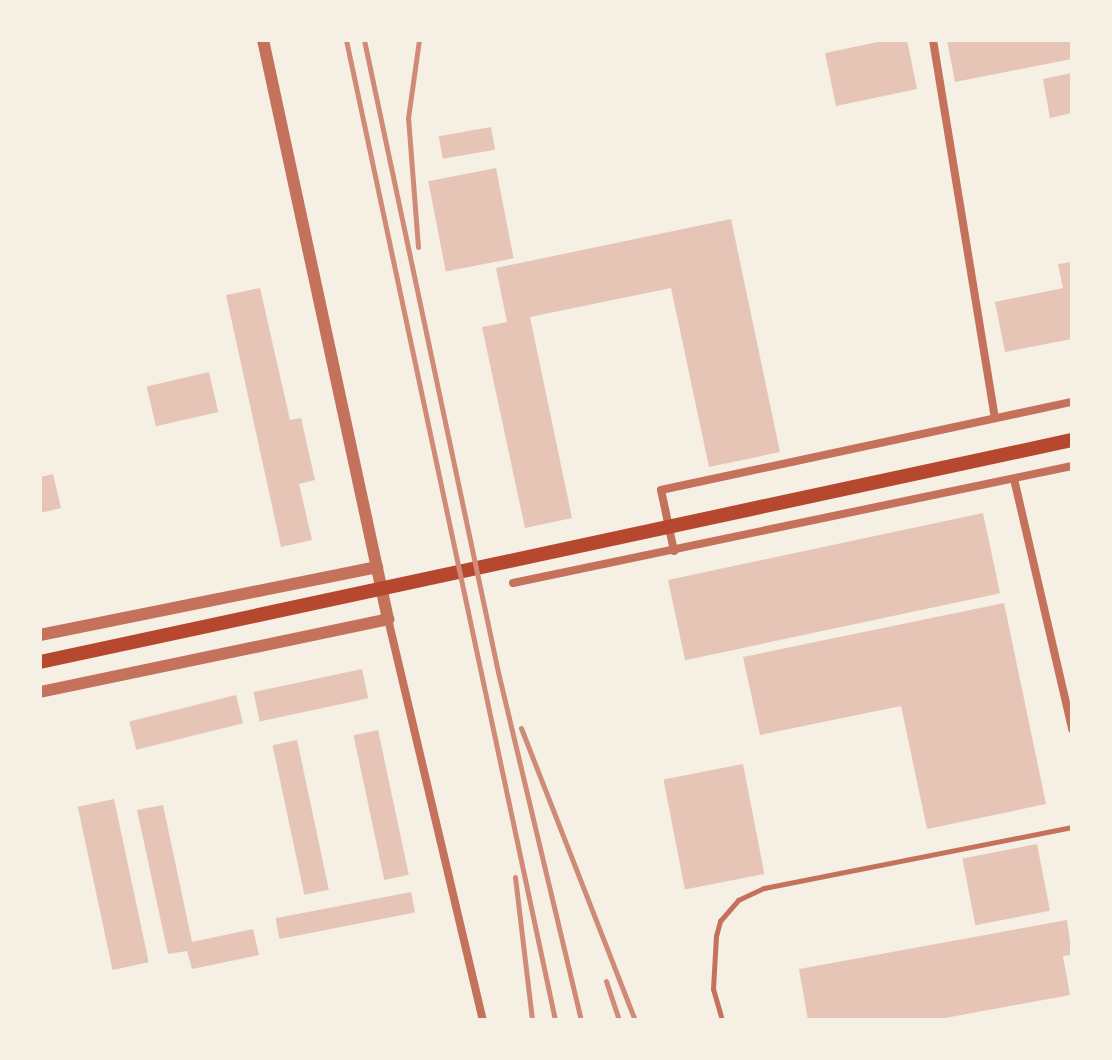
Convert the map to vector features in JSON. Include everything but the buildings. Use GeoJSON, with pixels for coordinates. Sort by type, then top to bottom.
{"type":"FeatureCollection","features":[{"type":"Feature","properties":{"kind":"main road"},"geometry":{"type":"LineString","coordinates":[[40,662],[1072,440]]}},
{"type":"Feature","properties":{"kind":"street"},"geometry":{"type":"LineString","coordinates":[[263,40],[388,619],[483,1020]]}},
{"type":"Feature","properties":{"kind":"street"},"geometry":{"type":"LineString","coordinates":[[933,40],[995,417]]}},
{"type":"Feature","properties":{"kind":"street"},"geometry":{"type":"LineString","coordinates":[[674,551],[661,490],[1072,402]]}},
{"type":"Feature","properties":{"kind":"street"},"geometry":{"type":"LineString","coordinates":[[513,583],[1072,466]]}},
{"type":"Feature","properties":{"kind":"street"},"geometry":{"type":"LineString","coordinates":[[1014,479],[1072,729]]}},
{"type":"Feature","properties":{"kind":"street"},"geometry":{"type":"LineString","coordinates":[[40,635],[377,567]]}},
{"type":"Feature","properties":{"kind":"street"},"geometry":{"type":"LineString","coordinates":[[40,692],[388,619]]}},
{"type":"Feature","properties":{"kind":"lane"},"geometry":{"type":"LineString","coordinates":[[722,1020],[713,989],[716,936],[720,921],[738,900],[764,888],[1072,827]]}},
{"type":"Feature","properties":{"kind":"railway"},"geometry":{"type":"LineString","coordinates":[[346,40],[555,1020]]}},
{"type":"Feature","properties":{"kind":"railway"},"geometry":{"type":"LineString","coordinates":[[364,40],[498,672],[581,1020]]}},
{"type":"Feature","properties":{"kind":"railway"},"geometry":{"type":"LineString","coordinates":[[418,247],[408,118],[419,40]]}},
{"type":"Feature","properties":{"kind":"railway"},"geometry":{"type":"LineString","coordinates":[[521,728],[635,1020]]}},
{"type":"Feature","properties":{"kind":"railway"},"geometry":{"type":"LineString","coordinates":[[515,877],[532,1020]]}},
{"type":"Feature","properties":{"kind":"railway"},"geometry":{"type":"LineString","coordinates":[[606,981],[619,1020]]}}]}
